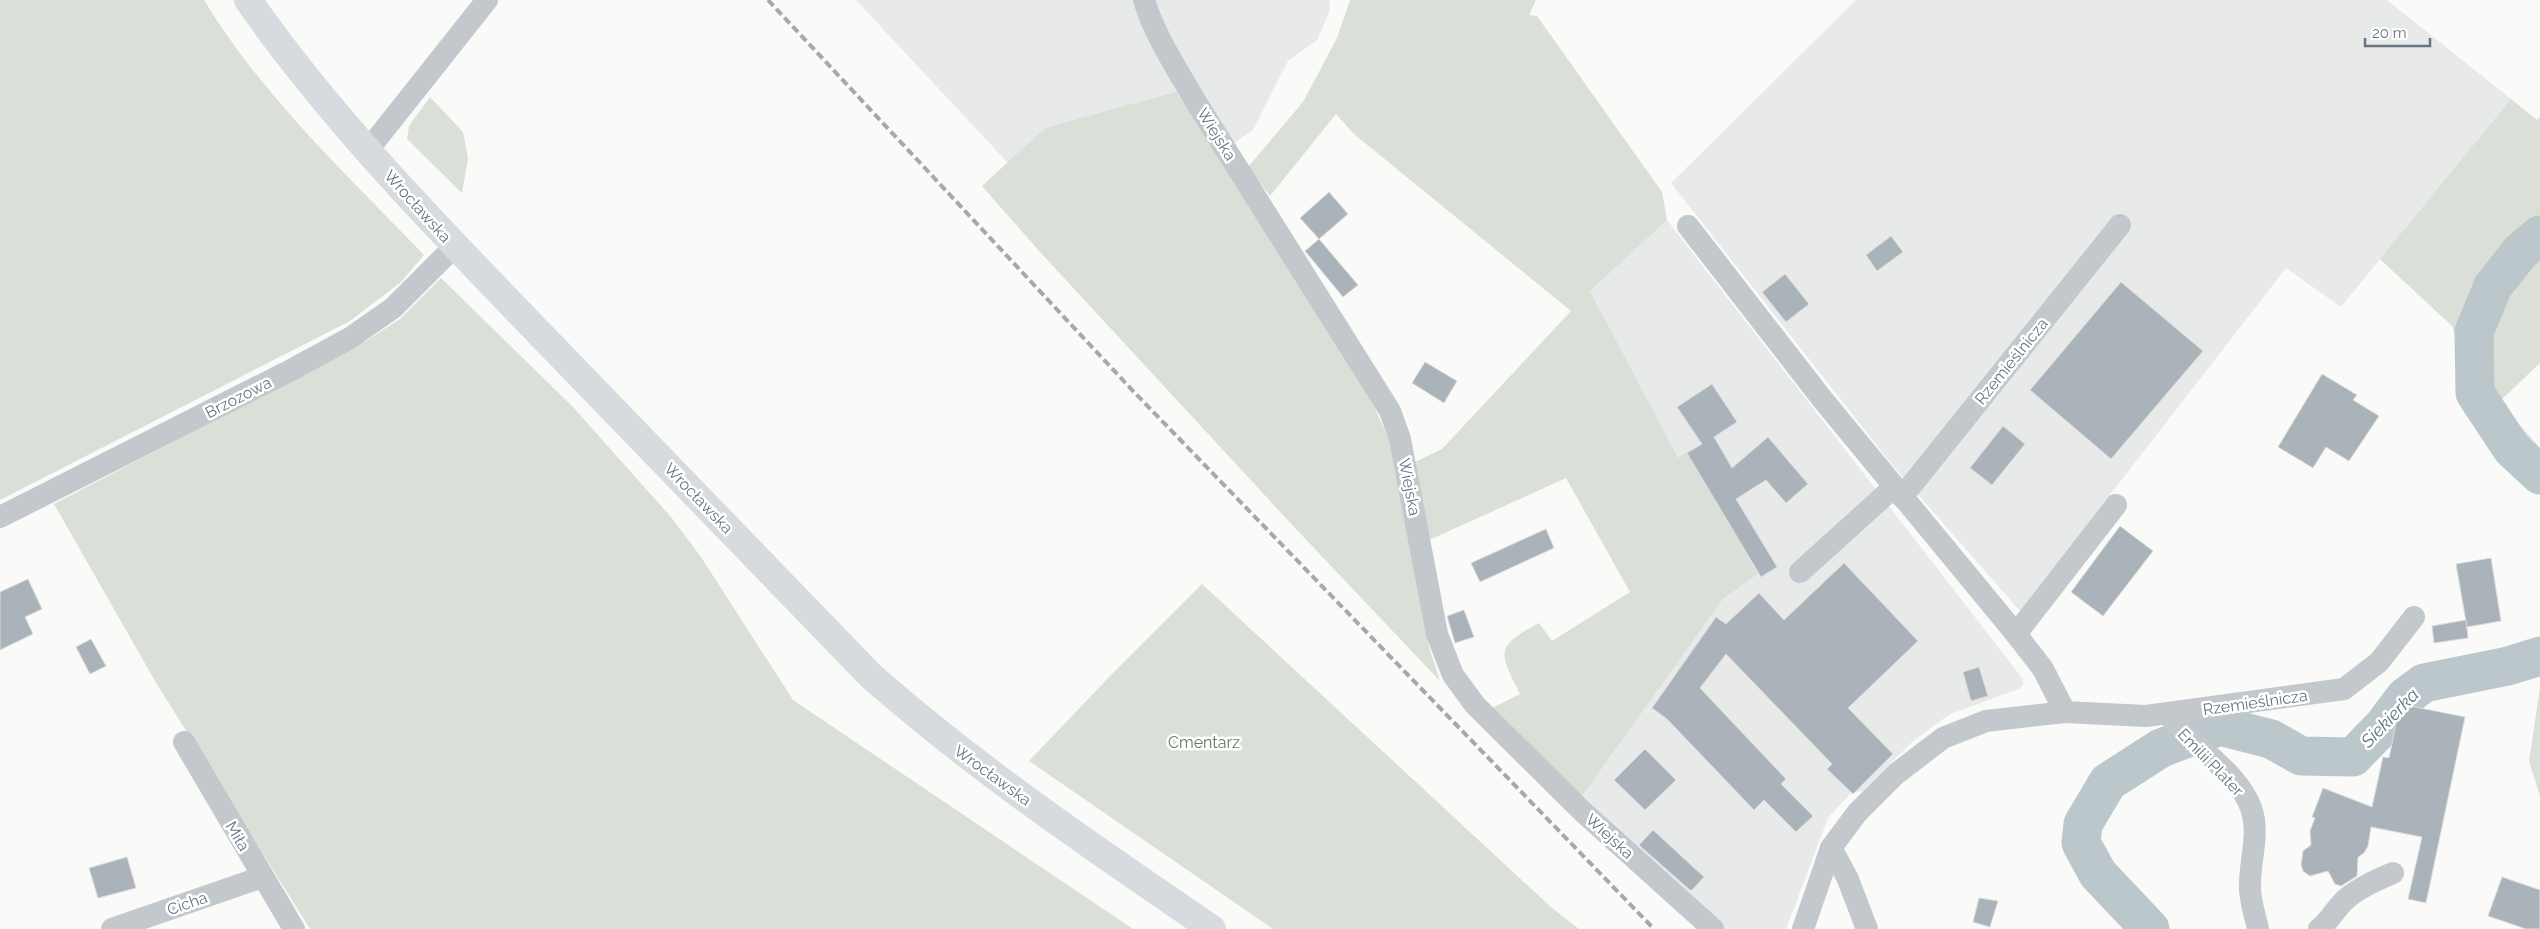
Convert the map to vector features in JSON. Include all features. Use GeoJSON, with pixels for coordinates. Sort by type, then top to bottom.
{"type":"FeatureCollection","features":[{"type":"Feature","properties":{"kind":"main road","name":"Wrocławska"},"geometry":{"type":"LineString","coordinates":[[248,0],[278,44],[368,150],[455,246],[871,676],[924,723],[980,767],[1212,929]]}},
{"type":"Feature","properties":{"kind":"street"},"geometry":{"type":"LineString","coordinates":[[368,150],[487,0]]}},
{"type":"Feature","properties":{"kind":"street","name":"Wiejska"},"geometry":{"type":"LineString","coordinates":[[1144,0],[1149,16],[1169,55],[1248,186],[1390,411],[1400,438],[1437,634],[1444,655],[1461,688],[1582,811],[1713,929]]}},
{"type":"Feature","properties":{"kind":"street","name":"Rzemieślnicza"},"geometry":{"type":"LineString","coordinates":[[1800,572],[1898,492],[2120,225]]}},
{"type":"Feature","properties":{"kind":"street"},"geometry":{"type":"LineString","coordinates":[[1688,226],[1898,492],[2016,634],[2042,669],[2065,712]]}},
{"type":"Feature","properties":{"kind":"street","name":"Brzozowa"},"geometry":{"type":"LineString","coordinates":[[0,516],[333,348],[393,308],[455,246]]}},
{"type":"Feature","properties":{"kind":"street"},"geometry":{"type":"LineString","coordinates":[[2016,634],[2116,505]]}},
{"type":"Feature","properties":{"kind":"street","name":"Rzemieślnicza"},"geometry":{"type":"LineString","coordinates":[[1803,929],[1831,848],[1857,813],[1896,774],[1943,738],[1986,721],[2065,712],[2146,716],[2174,721],[2344,689],[2379,662],[2414,618]]}},
{"type":"Feature","properties":{"kind":"street","name":"Emilii Plater"},"geometry":{"type":"LineString","coordinates":[[2174,721],[2238,786],[2251,808],[2255,834],[2250,893],[2258,929]]}},
{"type":"Feature","properties":{"kind":"street","name":"Miła"},"geometry":{"type":"LineString","coordinates":[[184,742],[294,929]]}},
{"type":"Feature","properties":{"kind":"street"},"geometry":{"type":"LineString","coordinates":[[1831,848],[1847,877],[1866,929]]}},
{"type":"Feature","properties":{"kind":"street"},"geometry":{"type":"LineString","coordinates":[[2319,929],[2329,922],[2345,900],[2375,881],[2392,873]]}},
{"type":"Feature","properties":{"kind":"street","name":"Cicha"},"geometry":{"type":"LineString","coordinates":[[112,929],[262,877]]}},
{"type":"Feature","properties":{"kind":"shaded area"},"geometry":{"type":"Polygon","coordinates":[[[856,0],[1330,0],[1329,13],[1317,40],[1288,61],[1253,130],[1218,154],[1045,128],[1008,163],[856,0]]]}},
{"type":"Feature","properties":{"kind":"shaded area"},"geometry":{"type":"Polygon","coordinates":[[[1856,0],[2387,0],[2511,99],[2341,307],[2286,268],[2020,611],[1893,466],[1671,183],[1856,0]]]}},
{"type":"Feature","properties":{"kind":"shaded area"},"geometry":{"type":"Polygon","coordinates":[[[1667,220],[2023,679],[2023,685],[2019,689],[1950,714],[1912,742],[1863,791],[1851,793],[1828,818],[1786,929],[1725,929],[1685,897],[1580,799],[1723,599],[1758,574],[1688,451],[1678,459],[1590,291],[1667,220]]]}},
{"type":"Feature","properties":{"kind":"green space"},"geometry":{"type":"Polygon","coordinates":[[[0,0],[204,0],[252,69],[279,102],[307,134],[424,255],[401,282],[350,321],[0,500],[0,0]]]}},
{"type":"Feature","properties":{"kind":"green space"},"geometry":{"type":"Polygon","coordinates":[[[1350,0],[1536,0],[1529,15],[1537,16],[1662,192],[1667,220],[1590,291],[1678,458],[1688,451],[1758,574],[1723,599],[1580,799],[1490,709],[1520,694],[1505,659],[1508,645],[1514,638],[1539,623],[1552,641],[1630,592],[1566,478],[1427,541],[1411,464],[1442,449],[1571,311],[1354,134],[1336,114],[1270,196],[1248,167],[1303,102],[1337,38],[1350,0]]]}},
{"type":"Feature","properties":{"kind":"green space"},"geometry":{"type":"Polygon","coordinates":[[[1176,92],[1218,154],[1374,406],[1391,445],[1429,647],[1440,681],[1295,528],[1040,252],[982,186],[1045,128],[1176,92]]]}},
{"type":"Feature","properties":{"kind":"green space"},"geometry":{"type":"Polygon","coordinates":[[[430,97],[463,132],[468,158],[462,193],[407,139],[409,126],[430,97]]]}},
{"type":"Feature","properties":{"kind":"green space"},"geometry":{"type":"Polygon","coordinates":[[[2511,99],[2537,120],[2540,117],[2540,217],[2506,249],[2472,292],[2458,344],[2452,326],[2380,259],[2511,99]]]}},
{"type":"Feature","properties":{"kind":"green space"},"geometry":{"type":"Polygon","coordinates":[[[2540,245],[2540,363],[2499,402],[2540,448],[2540,459],[2502,424],[2484,394],[2482,347],[2485,325],[2511,280],[2540,245]]]}},
{"type":"Feature","properties":{"kind":"green space"},"geometry":{"type":"Polygon","coordinates":[[[441,278],[573,407],[671,517],[701,557],[793,700],[1133,929],[310,929],[155,681],[54,504],[366,341],[400,319],[441,278]]]}},
{"type":"Feature","properties":{"kind":"green space","name":"Cmentarz"},"geometry":{"type":"Polygon","coordinates":[[[1202,584],[1552,908],[1579,929],[1273,929],[1029,761],[1202,584]]]}},
{"type":"Feature","properties":{"kind":"green space"},"geometry":{"type":"Polygon","coordinates":[[[2540,688],[2540,796],[2529,761],[2540,688]]]}},
{"type":"Feature","properties":{"kind":"building"},"geometry":{"type":"Polygon","coordinates":[[[1329,192],[1348,214],[1319,239],[1300,218],[1329,192]]]}},
{"type":"Feature","properties":{"kind":"building"},"geometry":{"type":"Polygon","coordinates":[[[1891,236],[1903,252],[1877,271],[1866,255],[1891,236]]]}},
{"type":"Feature","properties":{"kind":"building"},"geometry":{"type":"Polygon","coordinates":[[[1319,239],[1358,285],[1343,297],[1305,251],[1319,239]]]}},
{"type":"Feature","properties":{"kind":"building"},"geometry":{"type":"Polygon","coordinates":[[[1785,274],[1809,304],[1786,322],[1762,292],[1785,274]]]}},
{"type":"Feature","properties":{"kind":"building"},"geometry":{"type":"Polygon","coordinates":[[[2121,282],[2203,351],[2111,459],[2030,390],[2121,282]]]}},
{"type":"Feature","properties":{"kind":"building"},"geometry":{"type":"Polygon","coordinates":[[[1425,362],[1457,381],[1444,403],[1412,383],[1425,362]]]}},
{"type":"Feature","properties":{"kind":"building"},"geometry":{"type":"Polygon","coordinates":[[[2322,374],[2357,395],[2353,400],[2379,416],[2349,461],[2326,447],[2313,468],[2278,447],[2322,374]]]}},
{"type":"Feature","properties":{"kind":"building"},"geometry":{"type":"Polygon","coordinates":[[[1712,384],[1737,422],[1714,437],[1732,468],[1768,437],[1808,484],[1786,503],[1766,480],[1736,499],[1777,567],[1761,577],[1687,453],[1702,444],[1677,407],[1712,384]]]}},
{"type":"Feature","properties":{"kind":"building"},"geometry":{"type":"Polygon","coordinates":[[[2003,426],[2025,444],[1992,485],[1970,468],[2003,426]]]}},
{"type":"Feature","properties":{"kind":"building"},"geometry":{"type":"Polygon","coordinates":[[[2120,526],[2153,551],[2103,616],[2071,592],[2120,526]]]}},
{"type":"Feature","properties":{"kind":"building"},"geometry":{"type":"Polygon","coordinates":[[[1546,529],[1554,548],[1480,582],[1471,563],[1546,529]]]}},
{"type":"Feature","properties":{"kind":"building"},"geometry":{"type":"Polygon","coordinates":[[[2491,558],[2501,621],[2467,627],[2456,564],[2491,558]]]}},
{"type":"Feature","properties":{"kind":"building"},"geometry":{"type":"Polygon","coordinates":[[[1844,563],[1918,641],[1848,708],[1893,754],[1853,794],[1827,769],[1832,764],[1726,654],[1700,688],[1786,779],[1781,784],[1813,816],[1796,832],[1764,800],[1754,810],[1667,719],[1652,708],[1716,617],[1726,624],[1759,593],[1784,620],[1844,563]]]}},
{"type":"Feature","properties":{"kind":"building"},"geometry":{"type":"Polygon","coordinates":[[[28,579],[42,609],[25,617],[33,634],[0,650],[0,592],[28,579]]]}},
{"type":"Feature","properties":{"kind":"building"},"geometry":{"type":"Polygon","coordinates":[[[1464,610],[1474,637],[1455,643],[1447,616],[1464,610]]]}},
{"type":"Feature","properties":{"kind":"building"},"geometry":{"type":"Polygon","coordinates":[[[2466,620],[2468,638],[2434,643],[2432,626],[2466,620]]]}},
{"type":"Feature","properties":{"kind":"building"},"geometry":{"type":"Polygon","coordinates":[[[91,639],[106,666],[90,674],[76,647],[91,639]]]}},
{"type":"Feature","properties":{"kind":"building"},"geometry":{"type":"Polygon","coordinates":[[[1979,667],[1988,696],[1971,701],[1963,672],[1979,667]]]}},
{"type":"Feature","properties":{"kind":"building"},"geometry":{"type":"Polygon","coordinates":[[[2400,704],[2465,717],[2426,903],[2408,899],[2422,837],[2371,827],[2368,846],[2364,853],[2358,857],[2357,876],[2341,886],[2335,884],[2328,871],[2310,876],[2303,871],[2301,865],[2303,851],[2311,845],[2310,831],[2315,818],[2312,817],[2323,788],[2372,807],[2383,757],[2389,758],[2400,704]]]}},
{"type":"Feature","properties":{"kind":"building"},"geometry":{"type":"Polygon","coordinates":[[[1645,749],[1676,780],[1645,810],[1614,780],[1645,749]]]}},
{"type":"Feature","properties":{"kind":"building"},"geometry":{"type":"Polygon","coordinates":[[[1653,830],[1704,877],[1691,891],[1639,845],[1653,830]]]}},
{"type":"Feature","properties":{"kind":"building"},"geometry":{"type":"Polygon","coordinates":[[[127,857],[136,888],[98,898],[89,868],[127,857]]]}},
{"type":"Feature","properties":{"kind":"building"},"geometry":{"type":"Polygon","coordinates":[[[2502,877],[2540,890],[2540,929],[2526,929],[2488,916],[2502,877]]]}},
{"type":"Feature","properties":{"kind":"building"},"geometry":{"type":"Polygon","coordinates":[[[1979,898],[1998,901],[1990,927],[1973,922],[1979,898]]]}},
{"type":"Feature","properties":{"kind":"waterway","name":"Siekierka"},"geometry":{"type":"LineString","coordinates":[[2540,235],[2521,251],[2493,286],[2474,332],[2475,393],[2512,449],[2540,475]]}},
{"type":"Feature","properties":{"kind":"waterway","name":"Siekierka"},"geometry":{"type":"LineString","coordinates":[[2150,929],[2098,874],[2081,843],[2083,824],[2108,782],[2161,748],[2220,726],[2271,739],[2301,756],[2353,757],[2384,725],[2405,697],[2424,683],[2508,666],[2540,656]]}},
{"type":"Feature","properties":{"kind":"railway"},"geometry":{"type":"LineString","coordinates":[[768,0],[1134,392],[1654,929]]}}]}
